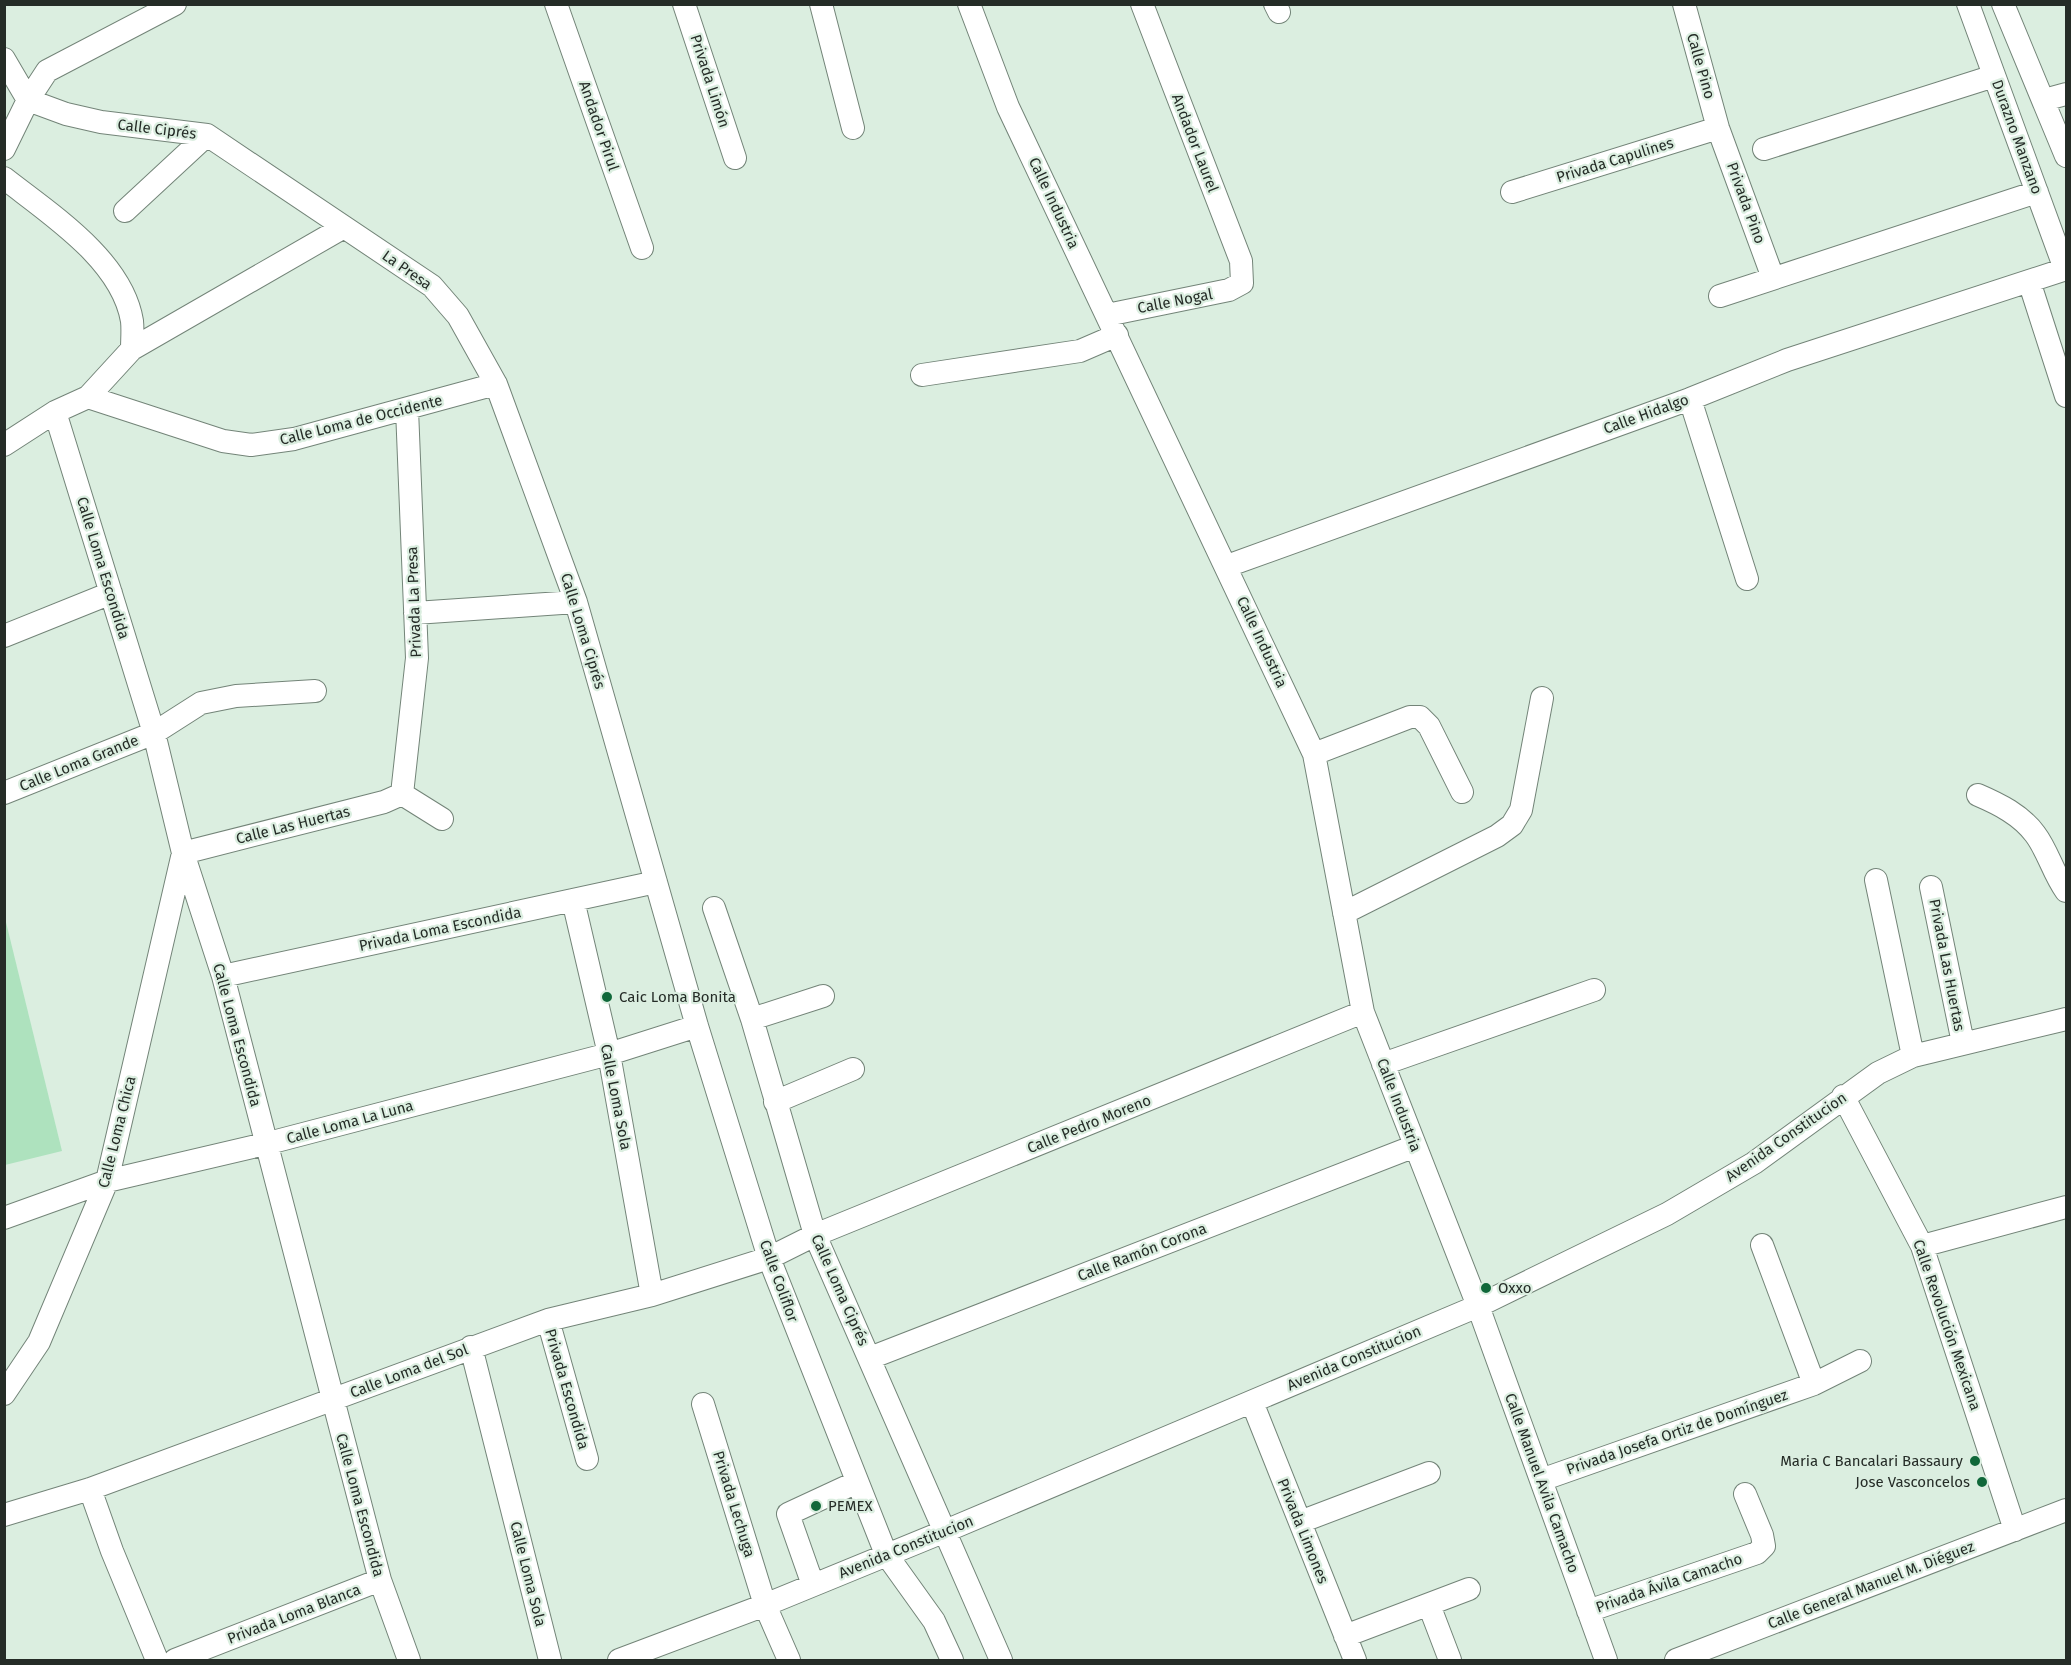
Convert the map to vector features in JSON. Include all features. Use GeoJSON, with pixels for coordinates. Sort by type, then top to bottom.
{"type":"FeatureCollection","features":[{"type":"Feature","properties":{"kind":"street"},"geometry":{"type":"LineString","coordinates":[[4,149],[28,100],[47,70],[175,4]]}},
{"type":"Feature","properties":{"kind":"street","name":"Andador Pirul"},"geometry":{"type":"LineString","coordinates":[[556,4],[642,248]]}},
{"type":"Feature","properties":{"kind":"street","name":"Privada Limón"},"geometry":{"type":"LineString","coordinates":[[684,4],[735,158]]}},
{"type":"Feature","properties":{"kind":"street"},"geometry":{"type":"LineString","coordinates":[[821,4],[853,128]]}},
{"type":"Feature","properties":{"kind":"street","name":"Calle Industria"},"geometry":{"type":"LineString","coordinates":[[969,4],[1008,107],[1314,754],[1363,1012],[1478,1306]]}},
{"type":"Feature","properties":{"kind":"street","name":"Andador Laurel"},"geometry":{"type":"LineString","coordinates":[[1142,4],[1240,261],[1242,283]]}},
{"type":"Feature","properties":{"kind":"street","name":"Calle Pino"},"geometry":{"type":"LineString","coordinates":[[1684,4],[1718,128]]}},
{"type":"Feature","properties":{"kind":"street","name":"Durazno Manzano"},"geometry":{"type":"LineString","coordinates":[[1968,4],[2066,269]]}},
{"type":"Feature","properties":{"kind":"street"},"geometry":{"type":"LineString","coordinates":[[2003,4],[2067,156]]}},
{"type":"Feature","properties":{"kind":"street"},"geometry":{"type":"LineString","coordinates":[[4,59],[28,100]]}},
{"type":"Feature","properties":{"kind":"street"},"geometry":{"type":"LineString","coordinates":[[1764,149],[1994,76]]}},
{"type":"Feature","properties":{"kind":"street"},"geometry":{"type":"LineString","coordinates":[[2044,100],[2067,94]]}},
{"type":"Feature","properties":{"kind":"street","name":"Calle Ciprés"},"geometry":{"type":"LineString","coordinates":[[28,100],[66,114],[101,122],[207,135],[344,227]]}},
{"type":"Feature","properties":{"kind":"street","name":"Privada Capulines"},"geometry":{"type":"LineString","coordinates":[[1512,192],[1718,128]]}},
{"type":"Feature","properties":{"kind":"street","name":"Privada Pino"},"geometry":{"type":"LineString","coordinates":[[1718,128],[1773,278]]}},
{"type":"Feature","properties":{"kind":"street"},"geometry":{"type":"LineString","coordinates":[[125,211],[207,135]]}},
{"type":"Feature","properties":{"kind":"street"},"geometry":{"type":"LineString","coordinates":[[4,178],[90,245],[124,297],[132,321],[132,349]]}},
{"type":"Feature","properties":{"kind":"street"},"geometry":{"type":"LineString","coordinates":[[1720,296],[2037,192]]}},
{"type":"Feature","properties":{"kind":"street"},"geometry":{"type":"LineString","coordinates":[[4,445],[55,412],[88,397],[132,349],[344,227]]}},
{"type":"Feature","properties":{"kind":"street","name":"La Presa"},"geometry":{"type":"LineString","coordinates":[[344,227],[432,286],[458,316],[496,384]]}},
{"type":"Feature","properties":{"kind":"street","name":"Calle Hidalgo"},"geometry":{"type":"LineString","coordinates":[[1227,566],[1690,399],[1787,360],[2066,269]]}},
{"type":"Feature","properties":{"kind":"street"},"geometry":{"type":"LineString","coordinates":[[2029,281],[2067,396]]}},
{"type":"Feature","properties":{"kind":"street","name":"Calle Nogal"},"geometry":{"type":"LineString","coordinates":[[1107,315],[1229,290],[1242,283]]}},
{"type":"Feature","properties":{"kind":"street"},"geometry":{"type":"LineString","coordinates":[[922,375],[1080,351],[1117,335]]}},
{"type":"Feature","properties":{"kind":"street","name":"Calle Loma de Occidente"},"geometry":{"type":"LineString","coordinates":[[88,397],[223,441],[251,445],[294,439],[496,384]]}},
{"type":"Feature","properties":{"kind":"street","name":"Calle Loma Ciprés"},"geometry":{"type":"LineString","coordinates":[[496,384],[576,602],[656,882]]}},
{"type":"Feature","properties":{"kind":"street"},"geometry":{"type":"LineString","coordinates":[[1690,399],[1747,579]]}},
{"type":"Feature","properties":{"kind":"street","name":"Privada La Presa"},"geometry":{"type":"LineString","coordinates":[[402,794],[417,658],[407,409]]}},
{"type":"Feature","properties":{"kind":"street","name":"Calle Loma Escondida"},"geometry":{"type":"LineString","coordinates":[[55,412],[154,733],[183,853],[223,976],[380,1580],[409,1660]]}},
{"type":"Feature","properties":{"kind":"street"},"geometry":{"type":"LineString","coordinates":[[4,636],[111,593]]}},
{"type":"Feature","properties":{"kind":"street"},"geometry":{"type":"LineString","coordinates":[[415,613],[576,602]]}},
{"type":"Feature","properties":{"kind":"street","name":"Calle Loma Grande"},"geometry":{"type":"LineString","coordinates":[[4,793],[154,733],[201,703],[220,698],[315,691]]}},
{"type":"Feature","properties":{"kind":"street"},"geometry":{"type":"LineString","coordinates":[[1344,913],[1497,836],[1512,825],[1521,810],[1542,698]]}},
{"type":"Feature","properties":{"kind":"street"},"geometry":{"type":"LineString","coordinates":[[1314,754],[1410,717],[1420,717],[1429,726],[1462,792]]}},
{"type":"Feature","properties":{"kind":"street"},"geometry":{"type":"LineString","coordinates":[[402,794],[442,819]]}},
{"type":"Feature","properties":{"kind":"street","name":"Calle Las Huertas"},"geometry":{"type":"LineString","coordinates":[[183,853],[384,802],[402,794]]}},
{"type":"Feature","properties":{"kind":"street"},"geometry":{"type":"LineString","coordinates":[[1978,795],[2014,813],[2035,834],[2058,880],[2067,891]]}},
{"type":"Feature","properties":{"kind":"street","name":"Calle Loma Chica"},"geometry":{"type":"LineString","coordinates":[[4,1394],[39,1342],[107,1181],[183,853]]}},
{"type":"Feature","properties":{"kind":"street"},"geometry":{"type":"LineString","coordinates":[[1876,880],[1913,1056]]}},
{"type":"Feature","properties":{"kind":"street","name":"Privada Loma Escondida"},"geometry":{"type":"LineString","coordinates":[[223,976],[656,882]]}},
{"type":"Feature","properties":{"kind":"street","name":"Calle Coliflor"},"geometry":{"type":"LineString","coordinates":[[656,882],[697,1026],[769,1258],[886,1554],[934,1621],[952,1660]]}},
{"type":"Feature","properties":{"kind":"street","name":"Privada Las Huertas"},"geometry":{"type":"LineString","coordinates":[[1931,887],[1963,1043]]}},
{"type":"Feature","properties":{"kind":"street","name":"Calle Loma Sola"},"geometry":{"type":"LineString","coordinates":[[573,900],[609,1054],[652,1295]]}},
{"type":"Feature","properties":{"kind":"street","name":"Calle Loma Ciprés"},"geometry":{"type":"LineString","coordinates":[[714,908],[752,1019],[815,1235],[870,1358],[943,1532],[1001,1660]]}},
{"type":"Feature","properties":{"kind":"street"},"geometry":{"type":"LineString","coordinates":[[1383,1064],[1594,990]]}},
{"type":"Feature","properties":{"kind":"street"},"geometry":{"type":"LineString","coordinates":[[752,1019],[823,996]]}},
{"type":"Feature","properties":{"kind":"street","name":"Calle Pedro Moreno"},"geometry":{"type":"LineString","coordinates":[[815,1235],[1363,1012]]}},
{"type":"Feature","properties":{"kind":"street","name":"Avenida Constitucion"},"geometry":{"type":"LineString","coordinates":[[619,1660],[765,1605],[943,1532],[1478,1306],[1667,1214],[1754,1163],[1843,1096],[1878,1073],[1913,1056],[2067,1019]]}},
{"type":"Feature","properties":{"kind":"street","name":"Calle Loma La Luna"},"geometry":{"type":"LineString","coordinates":[[4,1218],[107,1181],[266,1144],[609,1054],[697,1026]]}},
{"type":"Feature","properties":{"kind":"street"},"geometry":{"type":"LineString","coordinates":[[775,1102],[853,1069]]}},
{"type":"Feature","properties":{"kind":"street","name":"Calle Revolución Mexicana"},"geometry":{"type":"LineString","coordinates":[[1843,1096],[1922,1246],[2015,1530]]}},
{"type":"Feature","properties":{"kind":"street","name":"Calle Ramón Corona"},"geometry":{"type":"LineString","coordinates":[[870,1358],[1415,1146]]}},
{"type":"Feature","properties":{"kind":"street"},"geometry":{"type":"LineString","coordinates":[[1922,1246],[2066,1208]]}},
{"type":"Feature","properties":{"kind":"street","name":"Calle Loma del Sol"},"geometry":{"type":"LineString","coordinates":[[4,1515],[90,1489],[548,1320],[652,1295],[769,1258],[815,1235]]}},
{"type":"Feature","properties":{"kind":"street"},"geometry":{"type":"LineString","coordinates":[[1762,1245],[1814,1384]]}},
{"type":"Feature","properties":{"kind":"street","name":"Calle Manuel Avila Camacho"},"geometry":{"type":"LineString","coordinates":[[1478,1306],[1606,1660]]}},
{"type":"Feature","properties":{"kind":"street","name":"Privada Escondida"},"geometry":{"type":"LineString","coordinates":[[548,1320],[587,1458]]}},
{"type":"Feature","properties":{"kind":"street","name":"Calle Loma Sola"},"geometry":{"type":"LineString","coordinates":[[471,1347],[550,1660]]}},
{"type":"Feature","properties":{"kind":"street","name":"Privada Josefa Ortiz de Domínguez"},"geometry":{"type":"LineString","coordinates":[[1541,1480],[1814,1384],[1860,1361]]}},
{"type":"Feature","properties":{"kind":"street","name":"Privada Limones"},"geometry":{"type":"LineString","coordinates":[[1252,1402],[1355,1660]]}},
{"type":"Feature","properties":{"kind":"street","name":"Privada Lechuga"},"geometry":{"type":"LineString","coordinates":[[703,1404],[765,1605],[789,1660]]}},
{"type":"Feature","properties":{"kind":"street"},"geometry":{"type":"LineString","coordinates":[[1300,1522],[1429,1473]]}},
{"type":"Feature","properties":{"kind":"street"},"geometry":{"type":"LineString","coordinates":[[813,1585],[788,1514],[857,1482]]}},
{"type":"Feature","properties":{"kind":"street"},"geometry":{"type":"LineString","coordinates":[[90,1489],[112,1551],[157,1660]]}},
{"type":"Feature","properties":{"kind":"street","name":"Privada Ávila Camacho"},"geometry":{"type":"LineString","coordinates":[[1588,1611],[1757,1553],[1764,1546],[1762,1535],[1745,1494]]}},
{"type":"Feature","properties":{"kind":"street","name":"Calle General Manuel M. Diéguez"},"geometry":{"type":"LineString","coordinates":[[1676,1660],[2067,1510]]}},
{"type":"Feature","properties":{"kind":"street","name":"Privada Loma Blanca"},"geometry":{"type":"LineString","coordinates":[[175,1660],[380,1580]]}},
{"type":"Feature","properties":{"kind":"street"},"geometry":{"type":"LineString","coordinates":[[1346,1636],[1469,1589]]}},
{"type":"Feature","properties":{"kind":"street"},"geometry":{"type":"LineString","coordinates":[[1429,1605],[1450,1660]]}},
{"type":"Feature","properties":{"kind":"green space"},"geometry":{"type":"Polygon","coordinates":[[[4,914],[62,1151],[5,1165],[4,1165],[4,914]]]}},
{"type":"Feature","properties":{"kind":"place","name":"Caic Loma Bonita"},"geometry":{"type":"Point","coordinates":[607,997]}},
{"type":"Feature","properties":{"kind":"place","name":"Oxxo"},"geometry":{"type":"Point","coordinates":[1486,1288]}},
{"type":"Feature","properties":{"kind":"place","name":"Maria C Bancalari Bassaury"},"geometry":{"type":"Point","coordinates":[1975,1461]}},
{"type":"Feature","properties":{"kind":"place","name":"Jose Vasconcelos"},"geometry":{"type":"Point","coordinates":[1982,1482]}},
{"type":"Feature","properties":{"kind":"place","name":"PEMEX"},"geometry":{"type":"Point","coordinates":[816,1506]}}]}
